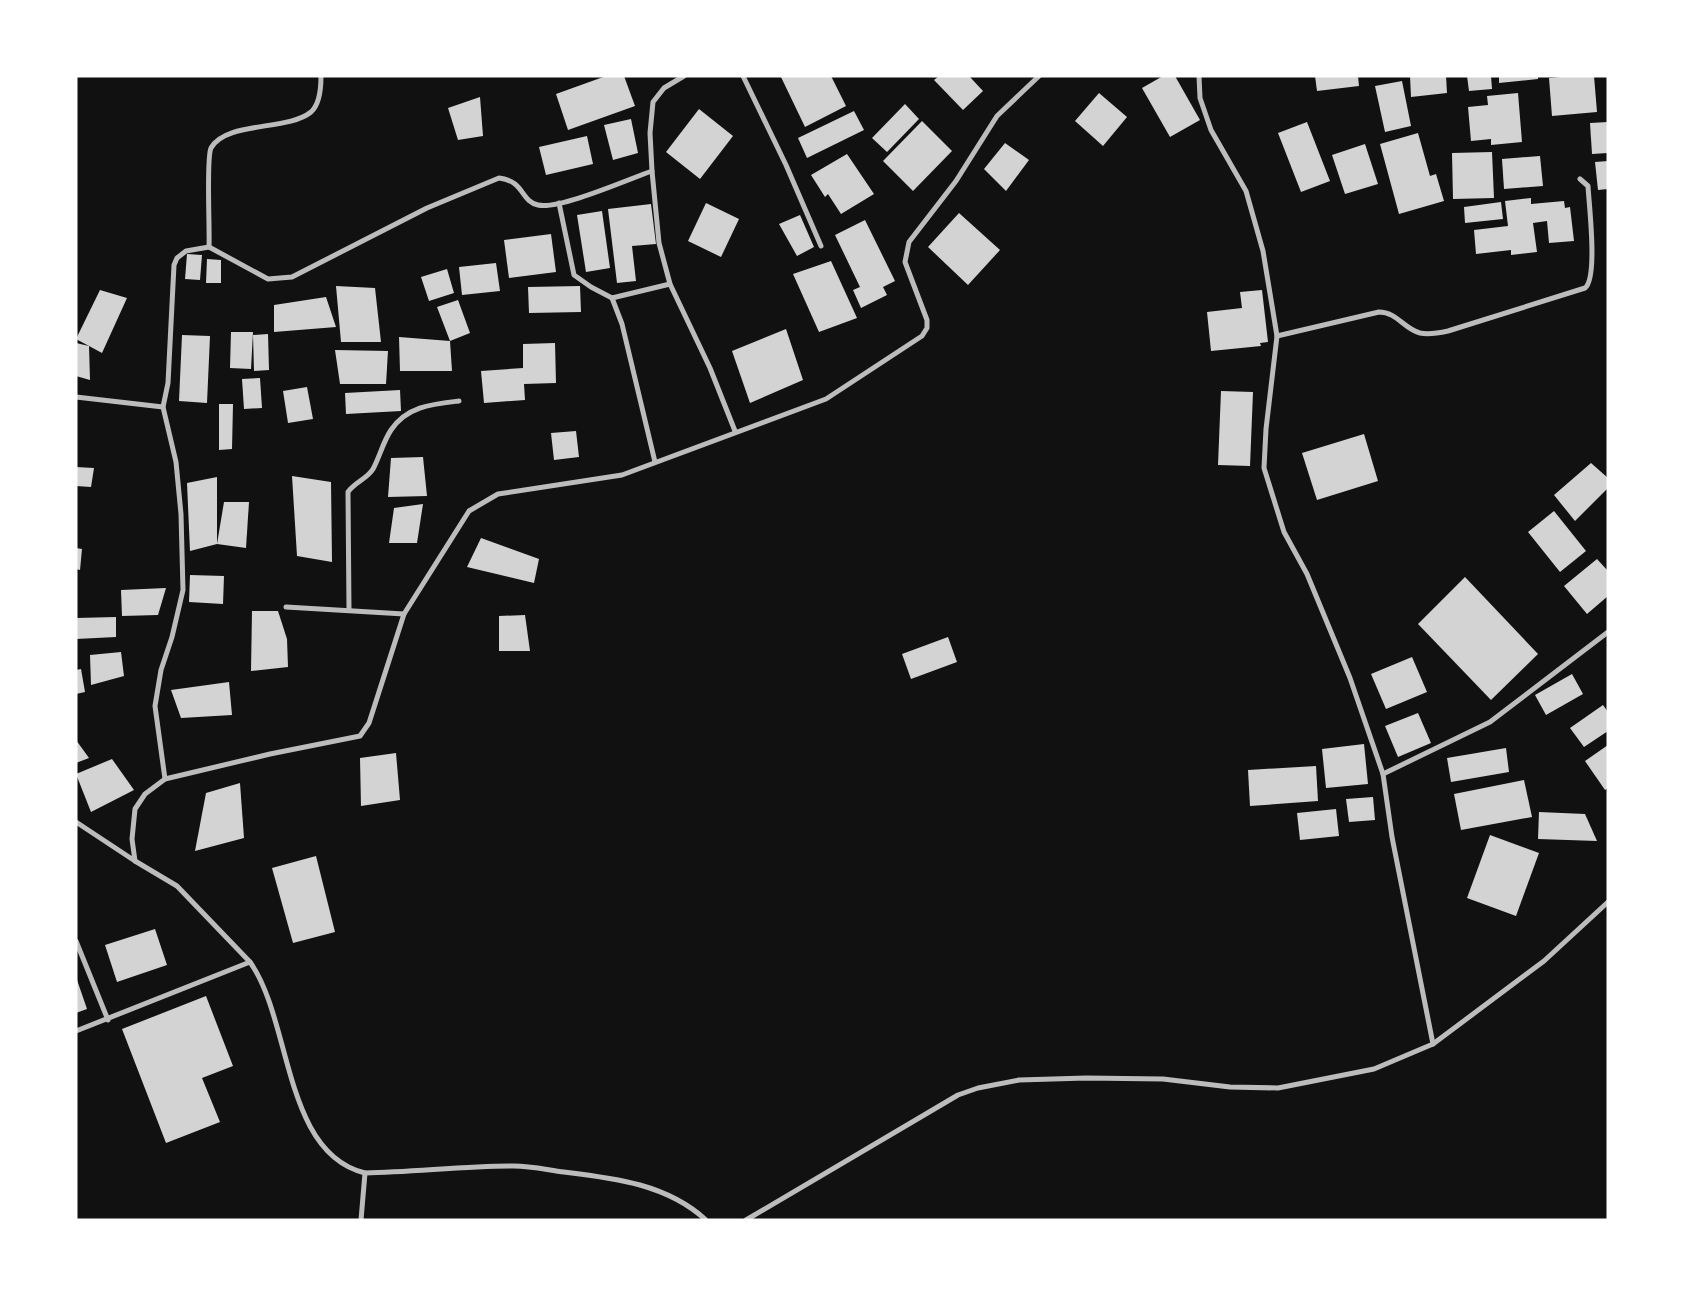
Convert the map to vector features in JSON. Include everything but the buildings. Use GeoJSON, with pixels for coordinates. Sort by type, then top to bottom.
{"type":"FeatureCollection","features":[{"type":"Feature","properties":{"kind":"street"},"geometry":{"type":"LineString","coordinates":[[209,247],[210,190],[207,163],[211,147],[222,136],[296,118],[311,112],[319,98],[321,76]]}},
{"type":"Feature","properties":{"kind":"street"},"geometry":{"type":"LineString","coordinates":[[684,76],[664,88],[653,102],[650,133],[659,244],[670,284],[710,368],[735,431]]}},
{"type":"Feature","properties":{"kind":"street"},"geometry":{"type":"LineString","coordinates":[[743,76],[786,165],[821,246]]}},
{"type":"Feature","properties":{"kind":"street"},"geometry":{"type":"LineString","coordinates":[[135,861],[132,839],[135,808],[145,794],[165,779],[270,754],[360,736],[369,723],[404,614],[465,517],[475,507],[498,494],[622,475],[735,431],[826,399],[922,336],[927,328],[927,320],[905,262],[909,242],[956,181],[997,116],[1039,76]]}},
{"type":"Feature","properties":{"kind":"street"},"geometry":{"type":"LineString","coordinates":[[1199,76],[1200,98],[1211,130],[1246,191],[1263,251],[1277,336],[1266,429],[1264,468],[1284,532],[1307,574],[1350,678],[1383,774],[1392,837],[1433,1044]]}},
{"type":"Feature","properties":{"kind":"street"},"geometry":{"type":"LineString","coordinates":[[165,779],[155,706],[161,670],[172,637],[183,590],[181,514],[176,462],[163,407],[168,383],[174,265],[177,258],[186,251],[209,247],[268,278],[292,277],[427,208],[499,178],[509,179],[517,184],[530,203],[541,206],[559,204],[652,171]]}},
{"type":"Feature","properties":{"kind":"street"},"geometry":{"type":"LineString","coordinates":[[1277,336],[1380,312],[1389,312],[1419,333],[1432,334],[1448,331],[1585,288],[1590,284],[1591,245],[1588,186],[1580,179]]}},
{"type":"Feature","properties":{"kind":"street"},"geometry":{"type":"LineString","coordinates":[[559,204],[574,275],[591,288],[612,298],[670,284]]}},
{"type":"Feature","properties":{"kind":"street"},"geometry":{"type":"LineString","coordinates":[[612,298],[622,324],[654,462]]}},
{"type":"Feature","properties":{"kind":"street"},"geometry":{"type":"LineString","coordinates":[[76,397],[163,407]]}},
{"type":"Feature","properties":{"kind":"street"},"geometry":{"type":"LineString","coordinates":[[349,610],[348,492],[353,485],[372,470],[391,429],[409,412],[422,406],[459,401]]}},
{"type":"Feature","properties":{"kind":"street"},"geometry":{"type":"LineString","coordinates":[[286,607],[404,614]]}},
{"type":"Feature","properties":{"kind":"street"},"geometry":{"type":"LineString","coordinates":[[1383,774],[1490,722],[1608,632]]}},
{"type":"Feature","properties":{"kind":"street"},"geometry":{"type":"LineString","coordinates":[[76,822],[177,886],[250,962],[270,999],[289,1068],[310,1128],[332,1157],[349,1169],[365,1173],[516,1166],[584,1174],[640,1184],[664,1192],[692,1206],[706,1220]]}},
{"type":"Feature","properties":{"kind":"street"},"geometry":{"type":"LineString","coordinates":[[746,1220],[958,1095],[978,1088],[1019,1080],[1086,1078],[1163,1079],[1230,1086],[1278,1088],[1374,1069],[1433,1044],[1544,961],[1608,902]]}},
{"type":"Feature","properties":{"kind":"street"},"geometry":{"type":"LineString","coordinates":[[76,940],[108,1020]]}},
{"type":"Feature","properties":{"kind":"street"},"geometry":{"type":"LineString","coordinates":[[76,1032],[250,962]]}},
{"type":"Feature","properties":{"kind":"street"},"geometry":{"type":"LineString","coordinates":[[361,1220],[365,1173]]}}]}
